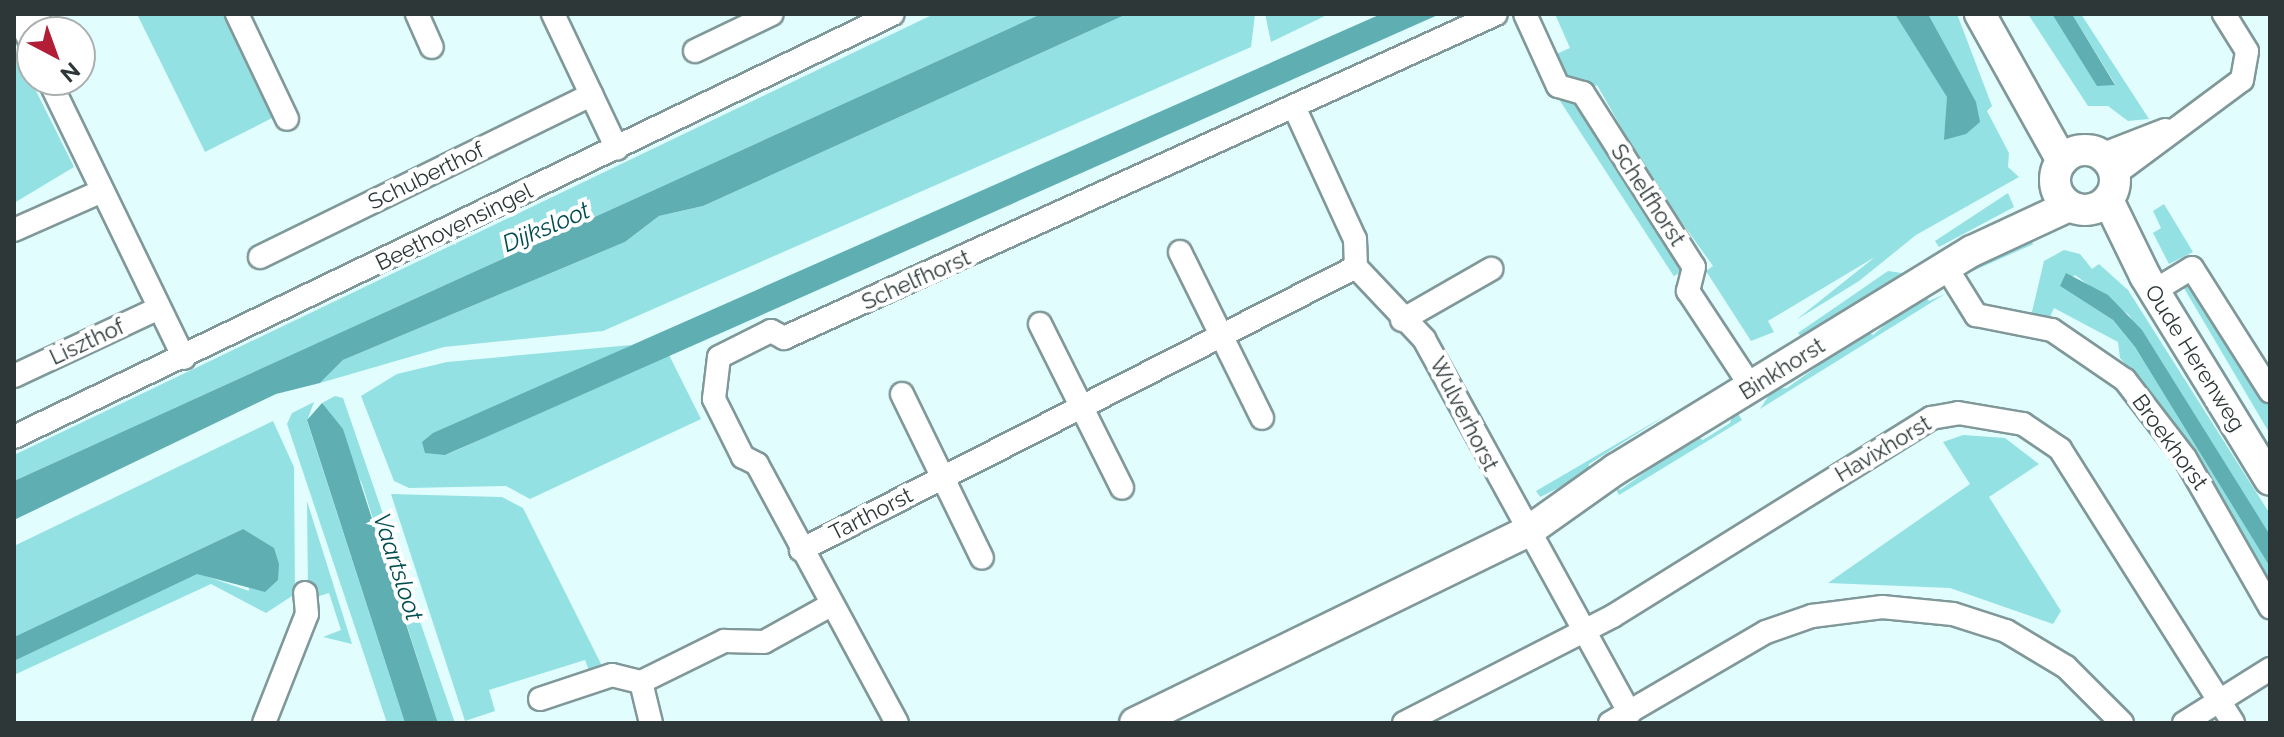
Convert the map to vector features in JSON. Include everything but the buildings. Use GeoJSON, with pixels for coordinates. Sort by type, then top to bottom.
{"type":"FeatureCollection","features":[{"type":"Feature","properties":{"kind":"street"},"geometry":{"type":"LineString","coordinates":[[237,14],[287,119]]}},
{"type":"Feature","properties":{"kind":"street"},"geometry":{"type":"LineString","coordinates":[[417,14],[432,47]]}},
{"type":"Feature","properties":{"kind":"street"},"geometry":{"type":"LineString","coordinates":[[553,14],[617,149]]}},
{"type":"Feature","properties":{"kind":"street"},"geometry":{"type":"LineString","coordinates":[[695,51],[772,14]]}},
{"type":"Feature","properties":{"kind":"street","name":"Beethovensingel"},"geometry":{"type":"LineString","coordinates":[[14,437],[184,358],[893,14]]}},
{"type":"Feature","properties":{"kind":"street","name":"Schelfhorst"},"geometry":{"type":"LineString","coordinates":[[897,723],[714,399],[719,357],[771,331],[784,338],[1296,111],[1496,14]]}},
{"type":"Feature","properties":{"kind":"street","name":"Schelfhorst"},"geometry":{"type":"LineString","coordinates":[[1525,14],[1558,86],[1583,93],[1694,267],[1688,291],[1752,388]]}},
{"type":"Feature","properties":{"kind":"street","name":"Oude Herenweg"},"geometry":{"type":"LineString","coordinates":[[1980,14],[2031,98],[2048,105],[2085,180],[2270,480]]}},
{"type":"Feature","properties":{"kind":"street"},"geometry":{"type":"LineString","coordinates":[[2085,180],[2170,128],[2246,73],[2247,51],[2224,14]]}},
{"type":"Feature","properties":{"kind":"street","name":"Schuberthof"},"geometry":{"type":"LineString","coordinates":[[260,257],[591,95]]}},
{"type":"Feature","properties":{"kind":"street"},"geometry":{"type":"LineString","coordinates":[[57,96],[184,358]]}},
{"type":"Feature","properties":{"kind":"street"},"geometry":{"type":"LineString","coordinates":[[1296,111],[1355,239],[1356,267]]}},
{"type":"Feature","properties":{"kind":"street","name":"Binkhorst"},"geometry":{"type":"LineString","coordinates":[[1135,723],[1426,577],[1522,523],[1752,388],[2085,180]]}},
{"type":"Feature","properties":{"kind":"street"},"geometry":{"type":"LineString","coordinates":[[14,230],[102,191]]}},
{"type":"Feature","properties":{"kind":"street"},"geometry":{"type":"LineString","coordinates":[[1180,252],[1262,418]]}},
{"type":"Feature","properties":{"kind":"street","name":"Wulverhorst"},"geometry":{"type":"LineString","coordinates":[[1356,267],[1381,286],[1402,320],[1424,339],[1522,523]]}},
{"type":"Feature","properties":{"kind":"street","name":"Tarthorst"},"geometry":{"type":"LineString","coordinates":[[801,550],[1356,267]]}},
{"type":"Feature","properties":{"kind":"street","name":"Broekhorst"},"geometry":{"type":"LineString","coordinates":[[1946,267],[1976,315],[2025,323],[2073,341],[2125,380],[2185,458],[2270,607]]}},
{"type":"Feature","properties":{"kind":"street"},"geometry":{"type":"LineString","coordinates":[[2149,284],[2192,268],[2270,391]]}},
{"type":"Feature","properties":{"kind":"street"},"geometry":{"type":"LineString","coordinates":[[1402,320],[1491,269]]}},
{"type":"Feature","properties":{"kind":"street","name":"Liszthof"},"geometry":{"type":"LineString","coordinates":[[14,376],[159,308]]}},
{"type":"Feature","properties":{"kind":"street"},"geometry":{"type":"LineString","coordinates":[[1040,324],[1122,488]]}},
{"type":"Feature","properties":{"kind":"street"},"geometry":{"type":"LineString","coordinates":[[902,394],[982,558]]}},
{"type":"Feature","properties":{"kind":"street","name":"Havixhorst"},"geometry":{"type":"LineString","coordinates":[[1404,723],[1584,632],[1931,418],[1982,414],[2023,424],[2060,449],[2233,723]]}},
{"type":"Feature","properties":{"kind":"street"},"geometry":{"type":"LineString","coordinates":[[1522,523],[1584,632],[1620,718],[1766,632],[1812,616],[1882,607],[1953,614],[2006,631],[2066,667],[2122,723]]}},
{"type":"Feature","properties":{"kind":"street"},"geometry":{"type":"LineString","coordinates":[[264,723],[307,614],[305,593]]}},
{"type":"Feature","properties":{"kind":"street"},"geometry":{"type":"LineString","coordinates":[[540,699],[612,675],[641,682],[724,641],[764,642],[829,606]]}},
{"type":"Feature","properties":{"kind":"street"},"geometry":{"type":"LineString","coordinates":[[2184,723],[2270,669]]}},
{"type":"Feature","properties":{"kind":"street"},"geometry":{"type":"LineString","coordinates":[[641,682],[651,723]]}},
{"type":"Feature","properties":{"kind":"shaded area"},"geometry":{"type":"Polygon","coordinates":[[[137,14],[231,14],[278,115],[205,152],[137,14]]]}},
{"type":"Feature","properties":{"kind":"shaded area"},"geometry":{"type":"Polygon","coordinates":[[[934,14],[1041,14],[14,481],[14,455],[934,14]]]}},
{"type":"Feature","properties":{"kind":"shaded area"},"geometry":{"type":"Polygon","coordinates":[[[1041,14],[1127,14],[703,206],[659,216],[625,242],[343,360],[320,383],[276,394],[14,520],[14,481],[1041,14]]]}},
{"type":"Feature","properties":{"kind":"shaded area"},"geometry":{"type":"Polygon","coordinates":[[[1127,14],[1255,14],[1251,47],[603,331],[444,347],[320,383],[343,360],[625,242],[659,216],[703,206],[1127,14]]]}},
{"type":"Feature","properties":{"kind":"shaded area"},"geometry":{"type":"Polygon","coordinates":[[[1265,14],[1329,14],[1271,42],[1265,14]]]}},
{"type":"Feature","properties":{"kind":"shaded area"},"geometry":{"type":"Polygon","coordinates":[[[1381,14],[1440,14],[445,455],[425,453],[422,442],[433,433],[1381,14]]]}},
{"type":"Feature","properties":{"kind":"shaded area"},"geometry":{"type":"Polygon","coordinates":[[[1555,14],[1915,14],[1948,57],[1928,14],[1957,14],[1992,106],[1987,111],[2009,153],[2008,167],[2019,177],[1916,235],[1859,281],[1796,320],[1875,257],[1768,321],[1774,332],[1751,341],[1706,271],[1713,266],[1650,178],[1597,85],[1583,93],[1545,59],[1570,48],[1555,14]]]}},
{"type":"Feature","properties":{"kind":"shaded area"},"geometry":{"type":"Polygon","coordinates":[[[1895,14],[1928,14],[1976,102],[1980,122],[1966,134],[1944,140],[1947,97],[1895,14]]]}},
{"type":"Feature","properties":{"kind":"shaded area"},"geometry":{"type":"Polygon","coordinates":[[[2028,14],[2052,14],[2097,85],[2115,84],[2072,14],[2081,14],[2149,119],[2128,121],[2108,106],[2088,106],[2028,14]]]}},
{"type":"Feature","properties":{"kind":"shaded area"},"geometry":{"type":"Polygon","coordinates":[[[2052,14],[2072,14],[2115,85],[2097,86],[2052,14]]]}},
{"type":"Feature","properties":{"kind":"shaded area"},"geometry":{"type":"Polygon","coordinates":[[[16,54],[16,96],[38,96],[74,167],[14,203],[16,54]]]}},
{"type":"Feature","properties":{"kind":"shaded area"},"geometry":{"type":"Polygon","coordinates":[[[1571,94],[1685,269],[1674,276],[1560,101],[1571,94]]]}},
{"type":"Feature","properties":{"kind":"shaded area"},"geometry":{"type":"Polygon","coordinates":[[[2008,193],[2014,207],[1939,247],[1935,241],[2008,193]]]}},
{"type":"Feature","properties":{"kind":"shaded area"},"geometry":{"type":"Polygon","coordinates":[[[2164,204],[2193,252],[2169,264],[2153,233],[2161,228],[2153,211],[2164,204]]]}},
{"type":"Feature","properties":{"kind":"shaded area"},"geometry":{"type":"Polygon","coordinates":[[[2029,235],[2033,244],[1963,275],[1959,266],[2029,235]]]}},
{"type":"Feature","properties":{"kind":"shaded area"},"geometry":{"type":"Polygon","coordinates":[[[2064,250],[2080,254],[2092,269],[2099,264],[2128,290],[2270,514],[2270,535],[2129,315],[2075,275],[2060,286],[2113,320],[2135,347],[2270,567],[2270,585],[2158,401],[2120,358],[2118,342],[2054,308],[2049,319],[2031,316],[2044,261],[2064,250]]]}},
{"type":"Feature","properties":{"kind":"shaded area"},"geometry":{"type":"Polygon","coordinates":[[[1888,271],[1902,273],[1806,343],[1798,333],[1888,271]]]}},
{"type":"Feature","properties":{"kind":"shaded area"},"geometry":{"type":"Polygon","coordinates":[[[2066,273],[2108,295],[2142,330],[2270,535],[2270,567],[2135,347],[2113,320],[2060,286],[2066,273]]]}},
{"type":"Feature","properties":{"kind":"shaded area"},"geometry":{"type":"Polygon","coordinates":[[[2191,279],[2270,402],[2270,434],[2181,283],[2191,279]]]}},
{"type":"Feature","properties":{"kind":"shaded area"},"geometry":{"type":"Polygon","coordinates":[[[2175,291],[2270,446],[2270,461],[2169,294],[2175,291]]]}},
{"type":"Feature","properties":{"kind":"shaded area"},"geometry":{"type":"Polygon","coordinates":[[[1923,293],[1929,301],[1945,294],[1760,409],[1773,389],[1787,388],[1867,331],[1873,335],[1923,293]]]}},
{"type":"Feature","properties":{"kind":"shaded area"},"geometry":{"type":"Polygon","coordinates":[[[631,345],[446,455],[669,355],[701,419],[530,499],[506,486],[409,488],[394,481],[361,396],[397,374],[447,362],[631,345]]]}},
{"type":"Feature","properties":{"kind":"shaded area"},"geometry":{"type":"Polygon","coordinates":[[[335,396],[343,398],[455,723],[438,723],[362,484],[322,403],[335,396]]]}},
{"type":"Feature","properties":{"kind":"shaded area"},"geometry":{"type":"Polygon","coordinates":[[[314,402],[307,421],[405,723],[387,723],[287,424],[292,413],[314,402]]]}},
{"type":"Feature","properties":{"kind":"shaded area"},"geometry":{"type":"Polygon","coordinates":[[[322,403],[343,429],[438,723],[405,723],[307,420],[322,403]]]}},
{"type":"Feature","properties":{"kind":"shaded area"},"geometry":{"type":"Polygon","coordinates":[[[1735,409],[1742,420],[1619,495],[1613,484],[1620,490],[1696,436],[1703,440],[1730,423],[1735,409]]]}},
{"type":"Feature","properties":{"kind":"shaded area"},"geometry":{"type":"Polygon","coordinates":[[[1668,414],[1589,464],[1589,473],[1540,497],[1536,491],[1668,414]]]}},
{"type":"Feature","properties":{"kind":"shaded area"},"geometry":{"type":"Polygon","coordinates":[[[273,421],[294,467],[295,594],[266,613],[211,584],[14,675],[14,661],[197,573],[249,591],[243,529],[14,637],[14,546],[273,421]]]}},
{"type":"Feature","properties":{"kind":"shaded area"},"geometry":{"type":"Polygon","coordinates":[[[1963,435],[2005,438],[2039,464],[1989,497],[2061,611],[2053,624],[1950,588],[1828,583],[1970,484],[1943,442],[1963,435]]]}},
{"type":"Feature","properties":{"kind":"shaded area"},"geometry":{"type":"Polygon","coordinates":[[[391,494],[502,497],[523,508],[603,668],[590,673],[585,660],[489,690],[495,711],[465,721],[391,494]]]}},
{"type":"Feature","properties":{"kind":"shaded area"},"geometry":{"type":"Polygon","coordinates":[[[307,501],[352,644],[323,637],[341,630],[329,593],[310,599],[308,593],[307,501]]]}},
{"type":"Feature","properties":{"kind":"shaded area"},"geometry":{"type":"Polygon","coordinates":[[[243,529],[274,548],[279,564],[278,580],[265,592],[197,574],[14,661],[14,637],[243,529]]]}},
{"type":"Feature","properties":{"kind":"water label","name":"Dijksloot"},"geometry":{"type":"Point","coordinates":[546,227]}},
{"type":"Feature","properties":{"kind":"water label","name":"Vaartsloot"},"geometry":{"type":"Point","coordinates":[398,567]}}]}
